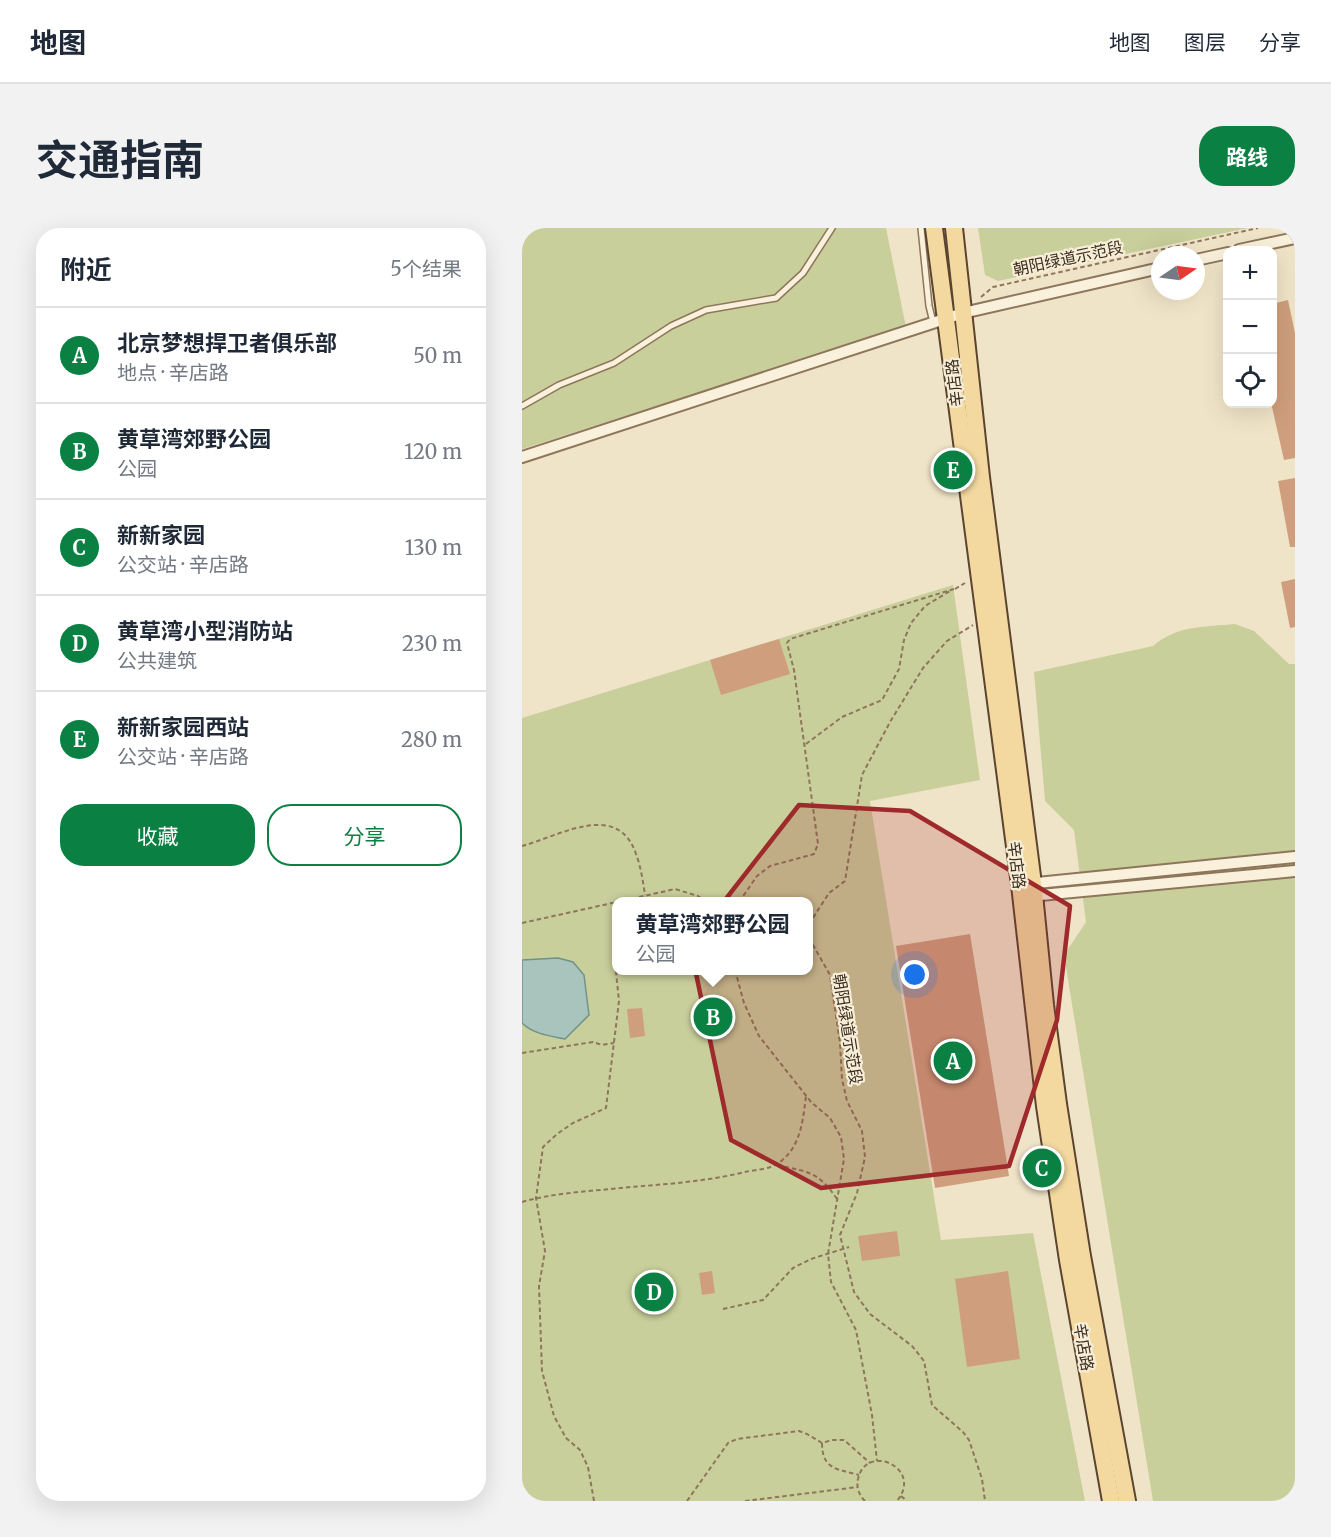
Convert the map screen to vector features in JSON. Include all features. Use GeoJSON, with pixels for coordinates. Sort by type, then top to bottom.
{"type":"FeatureCollection","features":[{"type":"Feature","properties":{"kind":"main road","name":"辛店路"},"geometry":{"type":"LineString","coordinates":[[934,228],[940,320],[984,618],[1082,1256],[1127,1501]]}},
{"type":"Feature","properties":{"kind":"main road","name":"辛店路"},"geometry":{"type":"LineString","coordinates":[[954,228],[1027,890],[1034,1020],[1053,1165],[1111,1501]]}},
{"type":"Feature","properties":{"kind":"street"},"geometry":{"type":"LineString","coordinates":[[1258,246],[1295,238]]}},
{"type":"Feature","properties":{"kind":"street"},"geometry":{"type":"LineString","coordinates":[[1205,258],[1223,254]]}},
{"type":"Feature","properties":{"kind":"street"},"geometry":{"type":"LineString","coordinates":[[522,457],[963,313],[1151,270]]}},
{"type":"Feature","properties":{"kind":"street"},"geometry":{"type":"LineString","coordinates":[[1027,890],[1295,857]]}},
{"type":"Feature","properties":{"kind":"street"},"geometry":{"type":"LineString","coordinates":[[1027,890],[1295,871]]}},
{"type":"Feature","properties":{"kind":"lane"},"geometry":{"type":"LineString","coordinates":[[522,406],[559,385],[614,363],[671,326],[706,310],[776,298],[803,273],[832,228]]}},
{"type":"Feature","properties":{"kind":"lane"},"geometry":{"type":"LineString","coordinates":[[921,228],[929,306],[940,320]]}},
{"type":"Feature","properties":{"kind":"path","name":"朝阳绿道示范段"},"geometry":{"type":"LineString","coordinates":[[963,313],[993,287],[1258,228]]}},
{"type":"Feature","properties":{"kind":"path"},"geometry":{"type":"LineString","coordinates":[[806,744],[842,717],[882,700],[899,669],[904,640],[911,623],[925,606],[978,575]]}},
{"type":"Feature","properties":{"kind":"path"},"geometry":{"type":"LineString","coordinates":[[742,897],[757,876],[770,866],[814,854],[818,844],[806,744],[794,670],[787,643],[790,639],[954,589]]}},
{"type":"Feature","properties":{"kind":"path"},"geometry":{"type":"LineString","coordinates":[[813,918],[829,893],[845,881],[862,775],[890,722],[923,668],[947,641],[984,618]]}},
{"type":"Feature","properties":{"kind":"path"},"geometry":{"type":"LineString","coordinates":[[522,846],[579,828],[604,824],[617,829],[626,836],[636,852],[645,895]]}},
{"type":"Feature","properties":{"kind":"path"},"geometry":{"type":"LineString","coordinates":[[636,897],[675,888],[699,897]]}},
{"type":"Feature","properties":{"kind":"path"},"geometry":{"type":"LineString","coordinates":[[522,923],[612,902]]}},
{"type":"Feature","properties":{"kind":"path","name":"朝阳绿道示范段"},"geometry":{"type":"LineString","coordinates":[[813,945],[830,975],[843,1079],[848,1101],[862,1131],[865,1157],[857,1193],[840,1235],[854,1292],[870,1314],[912,1346],[924,1361],[932,1405],[969,1440],[982,1479],[985,1501]]}},
{"type":"Feature","properties":{"kind":"path"},"geometry":{"type":"LineString","coordinates":[[594,1501],[588,1467],[580,1450],[567,1438],[554,1416],[542,1371],[539,1286],[545,1251],[536,1198],[543,1147],[573,1123],[606,1108],[619,1001],[616,975]]}},
{"type":"Feature","properties":{"kind":"path"},"geometry":{"type":"LineString","coordinates":[[736,975],[744,1003],[759,1036],[806,1096],[830,1119],[841,1137],[844,1159],[828,1254],[831,1282],[856,1330],[869,1395],[877,1461]]}},
{"type":"Feature","properties":{"kind":"path"},"geometry":{"type":"LineString","coordinates":[[522,1053],[593,1042],[602,1045],[614,1043]]}},
{"type":"Feature","properties":{"kind":"path"},"geometry":{"type":"LineString","coordinates":[[777,1165],[798,1140],[803,1123],[806,1096]]}},
{"type":"Feature","properties":{"kind":"path"},"geometry":{"type":"LineString","coordinates":[[522,1202],[591,1190],[682,1183],[729,1176],[777,1165],[816,1174],[827,1183],[837,1199]]}},
{"type":"Feature","properties":{"kind":"path"},"geometry":{"type":"LineString","coordinates":[[723,1309],[763,1300],[793,1268],[810,1258],[849,1247]]}},
{"type":"Feature","properties":{"kind":"path"},"geometry":{"type":"LineString","coordinates":[[686,1501],[729,1443],[737,1439],[798,1431],[822,1443],[844,1440],[870,1463]]}},
{"type":"Feature","properties":{"kind":"path"},"geometry":{"type":"LineString","coordinates":[[822,1443],[825,1461],[831,1467],[859,1475]]}},
{"type":"Feature","properties":{"kind":"path"},"geometry":{"type":"LineString","coordinates":[[865,1501],[861,1498],[858,1487],[859,1475],[870,1463],[877,1461],[892,1464],[902,1474],[903,1489],[897,1501]]}},
{"type":"Feature","properties":{"kind":"path"},"geometry":{"type":"LineString","coordinates":[[745,1501],[858,1487]]}},
{"type":"Feature","properties":{"kind":"path"},"geometry":{"type":"LineString","coordinates":[[901,1496],[907,1501]]}},
{"type":"Feature","properties":{"kind":"highlighted area"},"geometry":{"type":"Polygon","coordinates":[[[799,805],[910,811],[1070,906],[1057,1020],[1009,1166],[821,1188],[731,1140],[690,945],[799,805]]]}},
{"type":"Feature","properties":{"kind":"green space"},"geometry":{"type":"Polygon","coordinates":[[[522,228],[886,228],[906,327],[522,449],[522,228]]]}},
{"type":"Feature","properties":{"kind":"green space"},"geometry":{"type":"Polygon","coordinates":[[[978,228],[1248,228],[1163,246],[1151,246],[1151,249],[998,281],[985,275],[978,228]]]}},
{"type":"Feature","properties":{"kind":"green space"},"geometry":{"type":"Polygon","coordinates":[[[953,585],[980,780],[870,801],[941,1240],[1033,1233],[1085,1501],[522,1501],[522,718],[953,585]]]}},
{"type":"Feature","properties":{"kind":"green space"},"geometry":{"type":"Polygon","coordinates":[[[1235,624],[1254,631],[1289,664],[1295,664],[1295,1501],[1153,1501],[1064,955],[1086,922],[1074,830],[1045,801],[1034,672],[1153,646],[1162,639],[1182,631],[1235,624]]]}},
{"type":"Feature","properties":{"kind":"water"},"geometry":{"type":"Polygon","coordinates":[[[558,958],[573,962],[584,975],[589,1015],[565,1039],[536,1032],[522,1023],[522,960],[558,958]]]}},
{"type":"Feature","properties":{"kind":"building"},"geometry":{"type":"Polygon","coordinates":[[[1288,300],[1295,333],[1295,458],[1284,460],[1272,408],[1277,408],[1277,303],[1288,300]]]}},
{"type":"Feature","properties":{"kind":"building"},"geometry":{"type":"Polygon","coordinates":[[[1295,478],[1295,547],[1290,547],[1278,481],[1295,478]]]}},
{"type":"Feature","properties":{"kind":"building"},"geometry":{"type":"Polygon","coordinates":[[[1295,579],[1295,627],[1290,628],[1281,582],[1295,579]]]}},
{"type":"Feature","properties":{"kind":"building"},"geometry":{"type":"Polygon","coordinates":[[[779,639],[790,674],[721,695],[710,660],[779,639]]]}},
{"type":"Feature","properties":{"kind":"building"},"geometry":{"type":"Polygon","coordinates":[[[970,934],[1009,1176],[935,1188],[896,946],[970,934]]]}},
{"type":"Feature","properties":{"kind":"building"},"geometry":{"type":"Polygon","coordinates":[[[642,1008],[645,1036],[630,1038],[627,1009],[642,1008]]]}},
{"type":"Feature","properties":{"kind":"building"},"geometry":{"type":"Polygon","coordinates":[[[897,1231],[900,1256],[862,1261],[858,1236],[897,1231]]]}},
{"type":"Feature","properties":{"kind":"building"},"geometry":{"type":"Polygon","coordinates":[[[712,1271],[715,1293],[702,1295],[699,1273],[712,1271]]]}},
{"type":"Feature","properties":{"kind":"building"},"geometry":{"type":"Polygon","coordinates":[[[1008,1271],[1020,1359],[967,1367],[955,1279],[1008,1271]]]}},
{"type":"Feature","properties":{"kind":"place","name":"新新家园西站"},"geometry":{"type":"Point","coordinates":[953,470]}},
{"type":"Feature","properties":{"kind":"place","name":"黄草湾郊野公园"},"geometry":{"type":"Point","coordinates":[713,1017]}},
{"type":"Feature","properties":{"kind":"place","name":"北京梦想捍卫者俱乐部"},"geometry":{"type":"Point","coordinates":[953,1061]}},
{"type":"Feature","properties":{"kind":"place","name":"新新家园"},"geometry":{"type":"Point","coordinates":[1042,1168]}},
{"type":"Feature","properties":{"kind":"place","name":"黄草湾小型消防站"},"geometry":{"type":"Point","coordinates":[654,1292]}}]}
